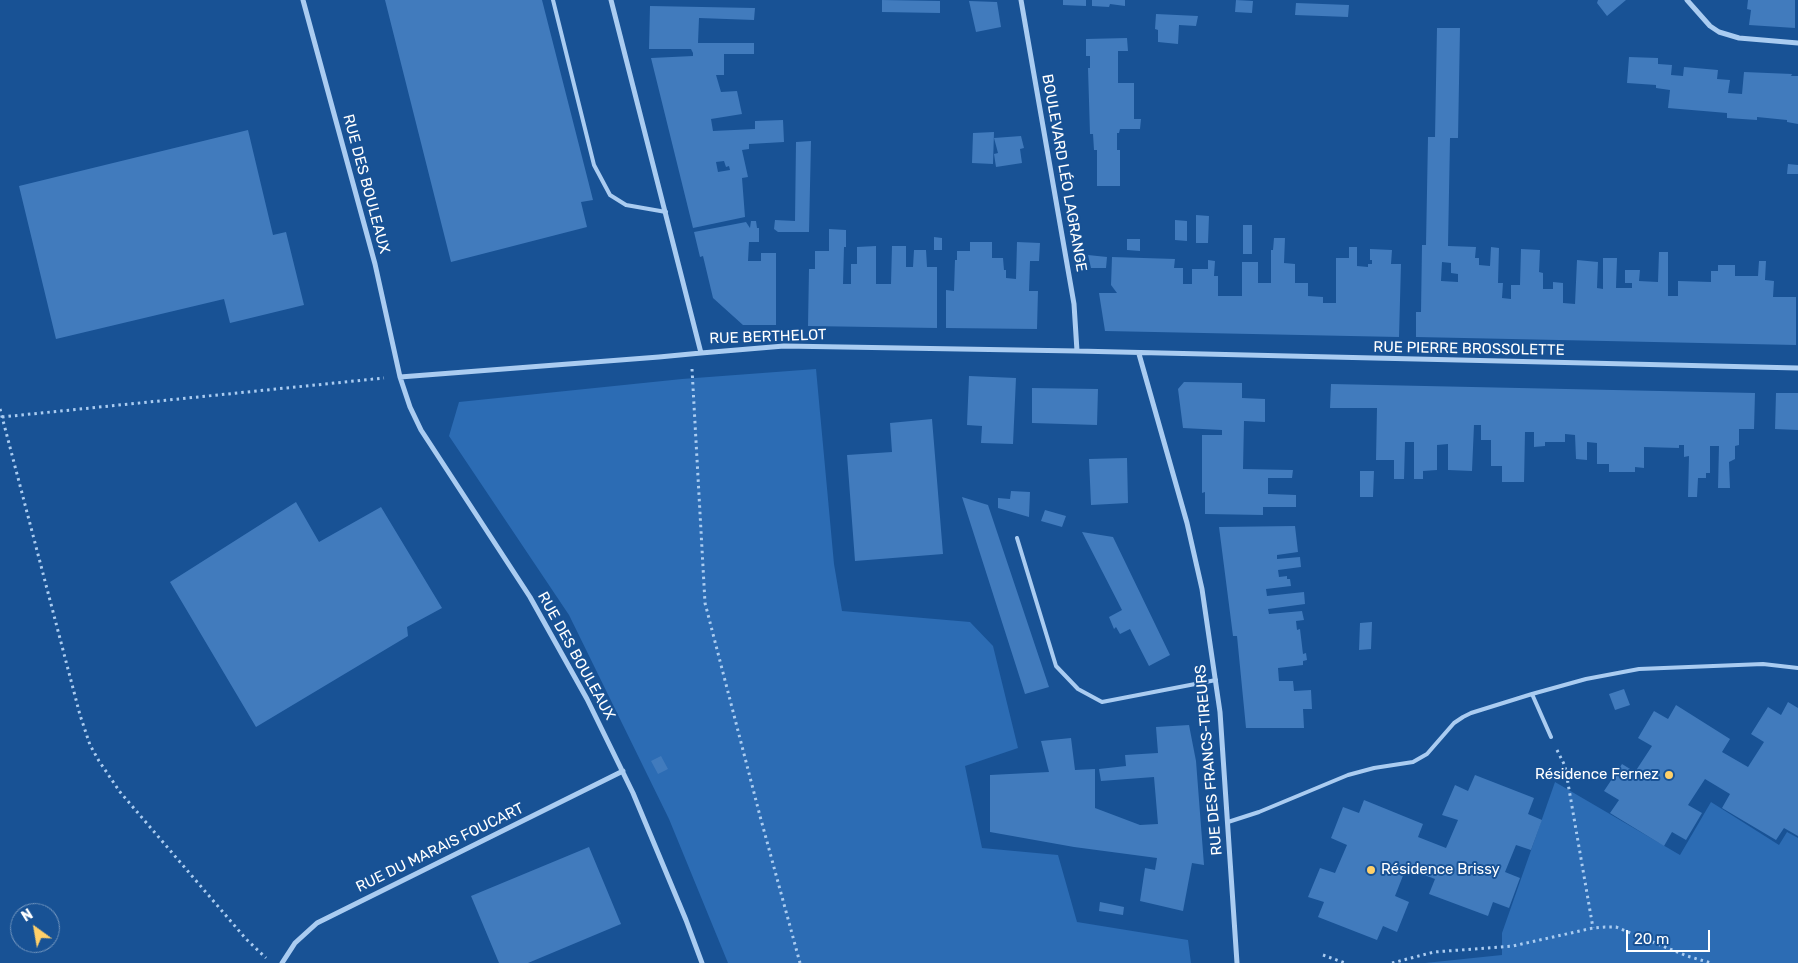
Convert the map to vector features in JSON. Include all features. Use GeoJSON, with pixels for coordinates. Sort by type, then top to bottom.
{"type":"FeatureCollection","features":[{"type":"Feature","properties":{"kind":"street","name":"RUE DES BOULEAUX"},"geometry":{"type":"LineString","coordinates":[[303,0],[375,264],[400,376],[410,407],[418,424],[545,622],[574,674],[623,771],[686,920],[702,963]]}},
{"type":"Feature","properties":{"kind":"street","name":"RUE BERTHELOT"},"geometry":{"type":"LineString","coordinates":[[611,0],[701,352],[784,346],[1077,351],[1139,354]]}},
{"type":"Feature","properties":{"kind":"street","name":"BOULEVARD LÉO LAGRANGE"},"geometry":{"type":"LineString","coordinates":[[1021,0],[1074,304],[1077,351]]}},
{"type":"Feature","properties":{"kind":"street"},"geometry":{"type":"LineString","coordinates":[[1687,0],[1710,26],[1719,32],[1740,38],[1798,43]]}},
{"type":"Feature","properties":{"kind":"street"},"geometry":{"type":"LineString","coordinates":[[400,376],[701,352]]}},
{"type":"Feature","properties":{"kind":"street","name":"RUE PIERRE BROSSOLETTE"},"geometry":{"type":"LineString","coordinates":[[1139,354],[1798,368]]}},
{"type":"Feature","properties":{"kind":"street","name":"RUE DES FRANCS-TIREURS"},"geometry":{"type":"LineString","coordinates":[[1139,354],[1189,530],[1202,589],[1216,680],[1222,739],[1237,963]]}},
{"type":"Feature","properties":{"kind":"street","name":"RUE DU MARAIS FOUCART"},"geometry":{"type":"LineString","coordinates":[[282,963],[295,943],[317,923],[623,771]]}},
{"type":"Feature","properties":{"kind":"lane"},"geometry":{"type":"LineString","coordinates":[[553,0],[594,165],[610,194],[626,205],[666,212]]}},
{"type":"Feature","properties":{"kind":"lane"},"geometry":{"type":"LineString","coordinates":[[1017,538],[1056,666],[1078,689],[1102,702],[1216,680]]}},
{"type":"Feature","properties":{"kind":"lane"},"geometry":{"type":"LineString","coordinates":[[1228,822],[1259,812],[1348,775],[1374,768],[1412,762],[1427,754],[1454,723],[1471,713],[1586,678],[1639,670],[1763,664],[1798,668]]}},
{"type":"Feature","properties":{"kind":"lane"},"geometry":{"type":"LineString","coordinates":[[1532,694],[1551,737]]}},
{"type":"Feature","properties":{"kind":"path"},"geometry":{"type":"LineString","coordinates":[[691,354],[705,603],[800,963]]}},
{"type":"Feature","properties":{"kind":"path"},"geometry":{"type":"LineString","coordinates":[[2,417],[400,376]]}},
{"type":"Feature","properties":{"kind":"path"},"geometry":{"type":"LineString","coordinates":[[0,410],[90,745],[125,798],[252,946],[269,961]]}},
{"type":"Feature","properties":{"kind":"path"},"geometry":{"type":"LineString","coordinates":[[1551,737],[1565,766],[1593,928]]}},
{"type":"Feature","properties":{"kind":"path"},"geometry":{"type":"LineString","coordinates":[[1392,963],[1434,952],[1513,946],[1593,928],[1616,927],[1687,956],[1710,963]]}},
{"type":"Feature","properties":{"kind":"path"},"geometry":{"type":"LineString","coordinates":[[1323,956],[1345,963]]}},
{"type":"Feature","properties":{"kind":"shaded area"},"geometry":{"type":"Polygon","coordinates":[[[816,369],[834,564],[842,611],[970,622],[993,646],[1018,748],[965,766],[982,848],[1058,855],[1077,922],[1188,940],[1191,963],[728,963],[669,819],[569,615],[449,436],[459,402],[682,379],[816,369]]]}},
{"type":"Feature","properties":{"kind":"shaded area"},"geometry":{"type":"Polygon","coordinates":[[[1555,782],[1680,855],[1711,802],[1779,845],[1787,832],[1798,838],[1798,963],[1425,963],[1502,955],[1502,933],[1555,782]]]}},
{"type":"Feature","properties":{"kind":"building"},"geometry":{"type":"Polygon","coordinates":[[[385,0],[542,0],[593,200],[581,202],[587,227],[451,262],[385,0]]]}},
{"type":"Feature","properties":{"kind":"building"},"geometry":{"type":"Polygon","coordinates":[[[882,0],[940,1],[940,13],[882,12],[882,0]]]}},
{"type":"Feature","properties":{"kind":"building"},"geometry":{"type":"Polygon","coordinates":[[[1063,0],[1086,0],[1086,6],[1063,5],[1063,0]]]}},
{"type":"Feature","properties":{"kind":"building"},"geometry":{"type":"Polygon","coordinates":[[[1092,0],[1125,0],[1125,6],[1110,4],[1109,7],[1092,6],[1092,0]]]}},
{"type":"Feature","properties":{"kind":"building"},"geometry":{"type":"Polygon","coordinates":[[[1236,0],[1253,1],[1252,13],[1235,12],[1236,0]]]}},
{"type":"Feature","properties":{"kind":"building"},"geometry":{"type":"Polygon","coordinates":[[[1598,0],[1626,0],[1607,16],[1597,3],[1598,0]]]}},
{"type":"Feature","properties":{"kind":"building"},"geometry":{"type":"Polygon","coordinates":[[[1748,0],[1795,0],[1795,28],[1749,25],[1751,10],[1747,9],[1748,0]]]}},
{"type":"Feature","properties":{"kind":"building"},"geometry":{"type":"Polygon","coordinates":[[[969,1],[997,2],[1001,27],[976,32],[969,1]]]}},
{"type":"Feature","properties":{"kind":"building"},"geometry":{"type":"Polygon","coordinates":[[[1296,3],[1349,5],[1348,17],[1295,15],[1296,3]]]}},
{"type":"Feature","properties":{"kind":"building"},"geometry":{"type":"Polygon","coordinates":[[[650,6],[755,8],[754,20],[699,18],[698,43],[754,43],[754,54],[724,54],[724,75],[716,75],[721,92],[737,91],[742,114],[711,119],[713,131],[755,129],[755,121],[783,120],[784,142],[749,144],[749,149],[742,150],[748,177],[742,178],[745,217],[693,228],[651,58],[693,56],[693,53],[691,49],[649,49],[650,6]],[[724,161],[716,162],[718,172],[730,170],[729,166],[726,167],[724,161]]]}},
{"type":"Feature","properties":{"kind":"building"},"geometry":{"type":"Polygon","coordinates":[[[1156,14],[1198,16],[1196,26],[1179,25],[1178,44],[1158,42],[1158,30],[1155,29],[1156,14]]]}},
{"type":"Feature","properties":{"kind":"building"},"geometry":{"type":"Polygon","coordinates":[[[1437,28],[1460,28],[1458,138],[1450,138],[1448,246],[1476,247],[1475,258],[1479,258],[1479,265],[1490,266],[1491,247],[1499,248],[1498,283],[1503,283],[1502,298],[1511,299],[1511,285],[1520,285],[1521,249],[1540,250],[1539,272],[1543,273],[1543,289],[1553,289],[1553,282],[1563,283],[1563,303],[1575,304],[1577,260],[1598,262],[1597,288],[1603,289],[1603,258],[1617,258],[1616,288],[1632,288],[1632,283],[1625,283],[1625,270],[1640,270],[1639,281],[1658,282],[1659,252],[1668,252],[1668,296],[1678,296],[1678,281],[1711,282],[1711,271],[1718,271],[1718,265],[1735,265],[1735,276],[1758,276],[1759,261],[1766,261],[1765,280],[1774,281],[1773,297],[1796,297],[1796,345],[1416,337],[1416,312],[1421,312],[1422,245],[1426,245],[1428,137],[1435,137],[1437,28]],[[1442,262],[1441,281],[1458,282],[1458,274],[1451,273],[1451,263],[1442,262]]]}},
{"type":"Feature","properties":{"kind":"building"},"geometry":{"type":"Polygon","coordinates":[[[1127,38],[1128,51],[1118,51],[1118,83],[1134,83],[1134,119],[1141,119],[1140,129],[1120,129],[1119,133],[1117,133],[1117,150],[1120,150],[1120,186],[1097,186],[1097,150],[1094,150],[1093,134],[1090,134],[1088,68],[1090,68],[1090,56],[1086,56],[1086,39],[1127,38]]]}},
{"type":"Feature","properties":{"kind":"building"},"geometry":{"type":"Polygon","coordinates":[[[1629,57],[1658,58],[1658,64],[1672,65],[1671,75],[1683,76],[1684,67],[1718,70],[1717,79],[1730,80],[1728,93],[1742,94],[1744,72],[1792,74],[1791,76],[1798,76],[1798,124],[1787,122],[1787,120],[1757,117],[1757,120],[1727,118],[1727,113],[1668,108],[1670,90],[1656,88],[1656,85],[1627,83],[1629,57]]]}},
{"type":"Feature","properties":{"kind":"building"},"geometry":{"type":"Polygon","coordinates":[[[248,130],[273,235],[286,232],[304,305],[230,323],[224,299],[56,339],[19,186],[248,130]]]}},
{"type":"Feature","properties":{"kind":"building"},"geometry":{"type":"Polygon","coordinates":[[[994,132],[993,164],[972,163],[973,133],[994,132]]]}},
{"type":"Feature","properties":{"kind":"building"},"geometry":{"type":"Polygon","coordinates":[[[1021,136],[1024,148],[1020,149],[1022,163],[996,167],[994,154],[998,153],[994,138],[1021,136]]]}},
{"type":"Feature","properties":{"kind":"building"},"geometry":{"type":"Polygon","coordinates":[[[811,141],[809,232],[778,232],[774,229],[775,220],[795,221],[796,142],[811,141]]]}},
{"type":"Feature","properties":{"kind":"building"},"geometry":{"type":"Polygon","coordinates":[[[1788,164],[1798,165],[1798,174],[1787,174],[1788,164]]]}},
{"type":"Feature","properties":{"kind":"building"},"geometry":{"type":"Polygon","coordinates":[[[1196,215],[1209,216],[1208,243],[1196,243],[1196,215]]]}},
{"type":"Feature","properties":{"kind":"building"},"geometry":{"type":"Polygon","coordinates":[[[1175,220],[1187,221],[1187,241],[1175,240],[1175,220]]]}},
{"type":"Feature","properties":{"kind":"building"},"geometry":{"type":"Polygon","coordinates":[[[751,221],[756,221],[757,228],[759,228],[759,242],[749,242],[748,261],[761,261],[761,253],[776,253],[776,325],[743,325],[713,298],[703,256],[700,257],[694,232],[746,222],[750,228],[751,221]]]}},
{"type":"Feature","properties":{"kind":"building"},"geometry":{"type":"Polygon","coordinates":[[[1243,225],[1252,225],[1252,254],[1243,254],[1243,225]]]}},
{"type":"Feature","properties":{"kind":"building"},"geometry":{"type":"Polygon","coordinates":[[[829,229],[846,230],[843,284],[851,284],[851,264],[857,264],[857,247],[876,246],[876,284],[891,284],[892,246],[906,246],[906,267],[913,267],[914,250],[926,250],[927,267],[937,267],[937,328],[808,326],[809,269],[815,269],[815,251],[829,251],[829,229]]]}},
{"type":"Feature","properties":{"kind":"building"},"geometry":{"type":"Polygon","coordinates":[[[934,237],[942,238],[942,250],[934,250],[934,237]]]}},
{"type":"Feature","properties":{"kind":"building"},"geometry":{"type":"Polygon","coordinates":[[[1274,238],[1285,238],[1284,263],[1295,264],[1295,283],[1308,283],[1308,296],[1323,297],[1323,303],[1336,303],[1336,258],[1349,258],[1349,247],[1357,247],[1357,266],[1368,267],[1368,264],[1372,264],[1370,249],[1392,250],[1391,264],[1401,264],[1399,337],[1105,331],[1099,293],[1117,293],[1111,285],[1112,257],[1175,259],[1174,268],[1183,268],[1183,284],[1192,284],[1192,269],[1208,269],[1208,260],[1215,261],[1214,276],[1218,276],[1218,296],[1242,296],[1242,262],[1258,262],[1258,283],[1271,283],[1271,250],[1273,250],[1274,238]]]}},
{"type":"Feature","properties":{"kind":"building"},"geometry":{"type":"Polygon","coordinates":[[[1127,239],[1140,239],[1140,251],[1127,250],[1127,239]]]}},
{"type":"Feature","properties":{"kind":"building"},"geometry":{"type":"Polygon","coordinates":[[[970,242],[992,242],[992,258],[1003,258],[1006,278],[1016,279],[1017,242],[1040,243],[1039,261],[1030,261],[1029,291],[1038,291],[1037,329],[946,328],[946,290],[954,291],[957,251],[970,251],[970,242]]]}},
{"type":"Feature","properties":{"kind":"building"},"geometry":{"type":"Polygon","coordinates":[[[1088,255],[1107,257],[1106,268],[1091,268],[1088,255]]]}},
{"type":"Feature","properties":{"kind":"building"},"geometry":{"type":"Polygon","coordinates":[[[969,376],[1016,378],[1013,444],[981,443],[982,426],[967,425],[969,376]]]}},
{"type":"Feature","properties":{"kind":"building"},"geometry":{"type":"Polygon","coordinates":[[[1184,382],[1242,383],[1242,398],[1265,399],[1265,422],[1244,421],[1243,469],[1293,470],[1292,478],[1268,478],[1268,494],[1296,495],[1296,507],[1263,507],[1263,515],[1205,514],[1205,492],[1202,493],[1202,435],[1222,435],[1222,430],[1183,428],[1178,389],[1184,382]]]}},
{"type":"Feature","properties":{"kind":"building"},"geometry":{"type":"Polygon","coordinates":[[[1331,384],[1755,393],[1754,429],[1739,429],[1739,445],[1735,446],[1735,459],[1729,462],[1730,488],[1718,488],[1719,446],[1710,446],[1710,473],[1706,473],[1706,478],[1698,478],[1697,497],[1688,497],[1689,456],[1684,457],[1684,445],[1679,445],[1679,448],[1644,447],[1644,468],[1635,467],[1635,472],[1609,472],[1609,464],[1597,464],[1597,443],[1587,442],[1587,460],[1576,459],[1575,435],[1565,434],[1565,442],[1545,442],[1545,446],[1534,447],[1534,432],[1525,432],[1524,482],[1502,482],[1502,466],[1491,466],[1491,440],[1481,440],[1481,425],[1474,425],[1472,471],[1448,470],[1448,444],[1437,445],[1437,470],[1423,471],[1423,479],[1414,479],[1414,442],[1405,442],[1404,479],[1394,479],[1394,460],[1376,460],[1377,408],[1330,408],[1331,384]]]}},
{"type":"Feature","properties":{"kind":"building"},"geometry":{"type":"Polygon","coordinates":[[[1032,388],[1098,389],[1097,425],[1032,423],[1032,388]]]}},
{"type":"Feature","properties":{"kind":"building"},"geometry":{"type":"Polygon","coordinates":[[[1776,393],[1798,393],[1798,430],[1775,429],[1776,393]]]}},
{"type":"Feature","properties":{"kind":"building"},"geometry":{"type":"Polygon","coordinates":[[[932,419],[943,554],[855,561],[847,455],[892,452],[890,423],[932,419]]]}},
{"type":"Feature","properties":{"kind":"building"},"geometry":{"type":"Polygon","coordinates":[[[1127,458],[1128,503],[1091,505],[1089,459],[1127,458]]]}},
{"type":"Feature","properties":{"kind":"building"},"geometry":{"type":"Polygon","coordinates":[[[1360,471],[1374,471],[1373,497],[1360,497],[1360,471]]]}},
{"type":"Feature","properties":{"kind":"building"},"geometry":{"type":"Polygon","coordinates":[[[1011,491],[1030,492],[1029,517],[998,508],[998,498],[1010,499],[1011,491]]]}},
{"type":"Feature","properties":{"kind":"building"},"geometry":{"type":"Polygon","coordinates":[[[962,497],[988,505],[1049,687],[1025,694],[962,497]]]}},
{"type":"Feature","properties":{"kind":"building"},"geometry":{"type":"Polygon","coordinates":[[[296,502],[319,542],[381,507],[442,608],[407,627],[408,636],[256,727],[170,582],[296,502]]]}},
{"type":"Feature","properties":{"kind":"building"},"geometry":{"type":"Polygon","coordinates":[[[1045,510],[1066,516],[1062,527],[1041,521],[1045,510]]]}},
{"type":"Feature","properties":{"kind":"building"},"geometry":{"type":"Polygon","coordinates":[[[1295,526],[1298,552],[1277,555],[1277,559],[1300,557],[1301,567],[1278,570],[1279,577],[1287,576],[1287,579],[1290,579],[1291,586],[1266,589],[1267,596],[1304,592],[1305,604],[1268,609],[1269,614],[1302,611],[1304,620],[1296,621],[1297,630],[1300,629],[1303,654],[1306,653],[1307,660],[1303,661],[1303,665],[1278,668],[1279,681],[1293,681],[1294,691],[1311,690],[1312,709],[1303,709],[1304,728],[1246,728],[1237,636],[1233,636],[1219,527],[1295,526]]]}},
{"type":"Feature","properties":{"kind":"building"},"geometry":{"type":"Polygon","coordinates":[[[1082,532],[1113,537],[1170,655],[1149,666],[1130,629],[1120,634],[1116,627],[1114,629],[1109,617],[1122,610],[1082,532]]]}},
{"type":"Feature","properties":{"kind":"building"},"geometry":{"type":"Polygon","coordinates":[[[1372,622],[1371,649],[1359,650],[1360,623],[1372,622]]]}},
{"type":"Feature","properties":{"kind":"building"},"geometry":{"type":"Polygon","coordinates":[[[1624,689],[1630,705],[1615,710],[1609,694],[1624,689]]]}},
{"type":"Feature","properties":{"kind":"building"},"geometry":{"type":"Polygon","coordinates":[[[1788,702],[1798,708],[1798,836],[1784,828],[1776,840],[1722,808],[1730,794],[1705,779],[1688,805],[1702,813],[1686,840],[1672,832],[1664,846],[1610,813],[1619,800],[1604,791],[1622,764],[1635,772],[1652,746],[1638,738],[1654,711],[1668,719],[1676,705],[1730,739],[1722,752],[1748,767],[1764,742],[1751,734],[1768,707],[1781,715],[1788,702]]]}},
{"type":"Feature","properties":{"kind":"building"},"geometry":{"type":"Polygon","coordinates":[[[1189,725],[1196,761],[1204,865],[1192,863],[1183,911],[1140,901],[1145,868],[1155,870],[1157,858],[1074,847],[990,832],[990,775],[1049,772],[1041,741],[1071,738],[1075,770],[1095,769],[1095,808],[1140,825],[1158,824],[1154,777],[1101,781],[1099,769],[1126,766],[1125,755],[1158,753],[1156,727],[1189,725]]]}},
{"type":"Feature","properties":{"kind":"building"},"geometry":{"type":"Polygon","coordinates":[[[661,756],[668,769],[658,774],[651,761],[661,756]]]}},
{"type":"Feature","properties":{"kind":"building"},"geometry":{"type":"Polygon","coordinates":[[[1475,775],[1534,798],[1528,814],[1542,820],[1531,850],[1516,845],[1505,872],[1520,878],[1509,908],[1493,902],[1488,916],[1429,894],[1435,879],[1406,868],[1395,896],[1409,902],[1397,932],[1383,926],[1377,940],[1318,917],[1324,902],[1308,897],[1320,868],[1335,873],[1347,845],[1331,838],[1343,807],[1359,813],[1364,800],[1423,824],[1418,837],[1446,848],[1458,820],[1442,815],[1455,785],[1468,791],[1475,775]]]}},
{"type":"Feature","properties":{"kind":"building"},"geometry":{"type":"Polygon","coordinates":[[[589,847],[621,924],[528,963],[499,963],[471,896],[589,847]]]}},
{"type":"Feature","properties":{"kind":"building"},"geometry":{"type":"Polygon","coordinates":[[[1100,902],[1124,907],[1123,915],[1099,911],[1100,902]]]}},
{"type":"Feature","properties":{"kind":"place","name":"Résidence Fernez"},"geometry":{"type":"Point","coordinates":[1669,775]}},
{"type":"Feature","properties":{"kind":"place","name":"Résidence Brissy"},"geometry":{"type":"Point","coordinates":[1371,870]}}]}
